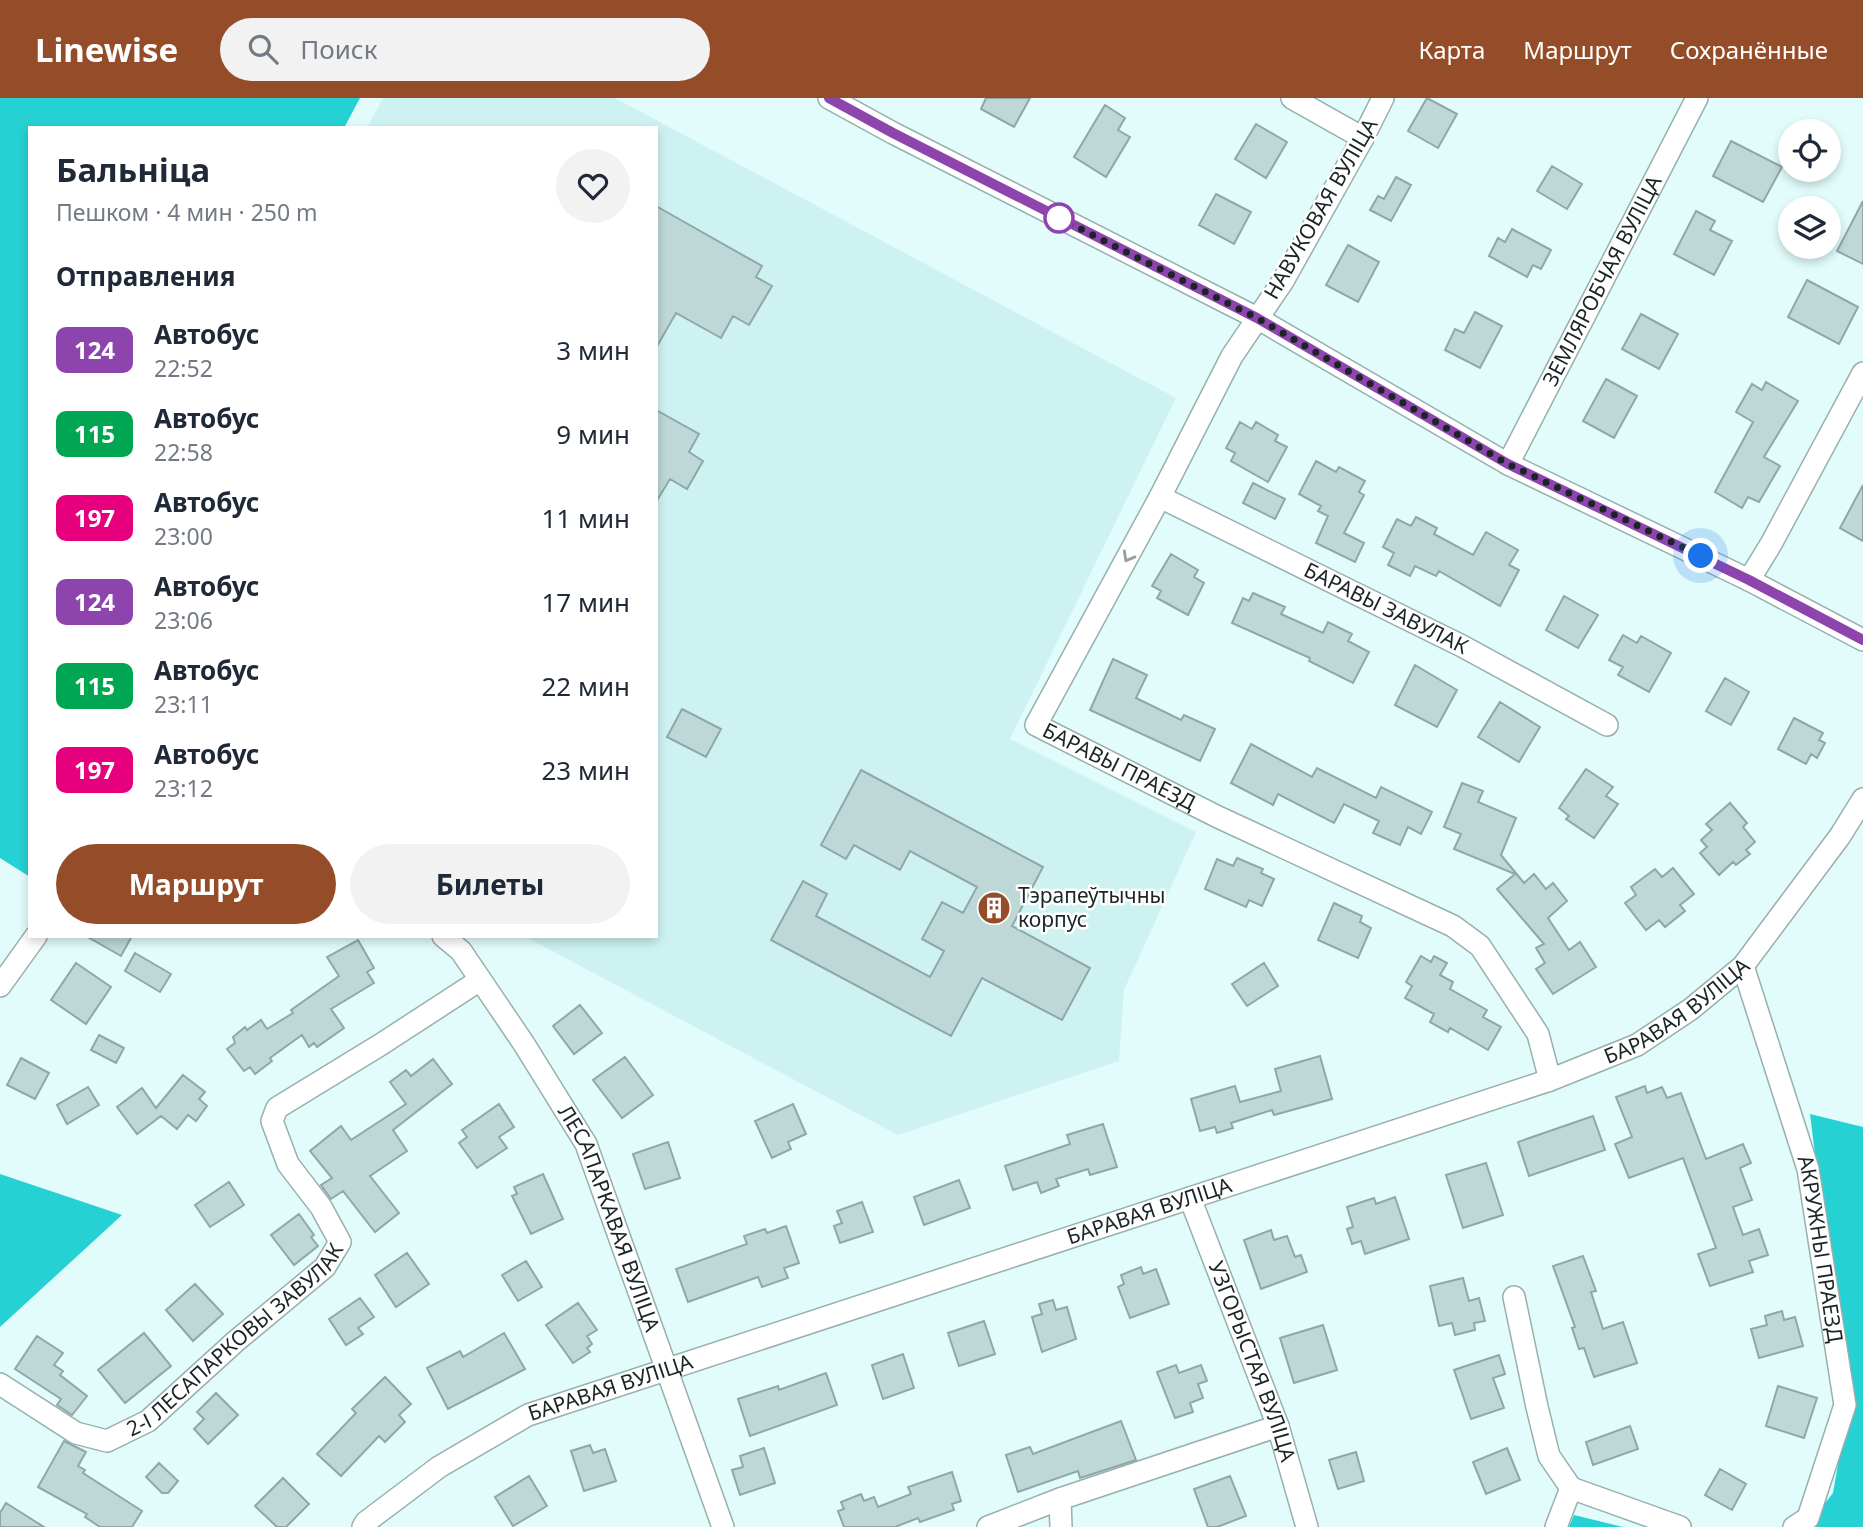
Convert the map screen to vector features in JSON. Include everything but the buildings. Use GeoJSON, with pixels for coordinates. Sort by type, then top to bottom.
{"type":"FeatureCollection","features":[{"type":"Feature","properties":{"kind":"street"},"geometry":{"type":"LineString","coordinates":[[829,98],[1257,318],[1508,464],[1749,580],[1863,640]]}},
{"type":"Feature","properties":{"kind":"street"},"geometry":{"type":"LineString","coordinates":[[1292,98],[1363,138]]}},
{"type":"Feature","properties":{"kind":"street","name":"НАВУКОВАЯ ВУЛІЦА"},"geometry":{"type":"LineString","coordinates":[[1257,318],[1283,281],[1383,98]]}},
{"type":"Feature","properties":{"kind":"street","name":"ЗЕМЛЯРОБЧАЯ ВУЛІЦА"},"geometry":{"type":"LineString","coordinates":[[1508,464],[1697,98]]}},
{"type":"Feature","properties":{"kind":"street","name":"БАРАВЫ ПРАЕЗД"},"geometry":{"type":"LineString","coordinates":[[1257,318],[1232,356],[1160,497],[1036,725],[1218,817],[1453,926],[1480,946],[1538,1034],[1550,1080]]}},
{"type":"Feature","properties":{"kind":"street"},"geometry":{"type":"LineString","coordinates":[[1749,580],[1778,532],[1863,373]]}},
{"type":"Feature","properties":{"kind":"street","name":"БАРАВЫ ЗАВУЛАК"},"geometry":{"type":"LineString","coordinates":[[1160,497],[1462,646],[1607,725]]}},
{"type":"Feature","properties":{"kind":"street","name":"БАРАВАЯ ВУЛІЦА"},"geometry":{"type":"LineString","coordinates":[[363,1527],[439,1467],[528,1415],[1550,1080],[1637,1045],[1691,1009],[1743,967],[1840,836],[1863,799]]}},
{"type":"Feature","properties":{"kind":"street"},"geometry":{"type":"LineString","coordinates":[[0,986],[35,938]]}},
{"type":"Feature","properties":{"kind":"street","name":"ЛЕСАПАРКАВАЯ ВУЛІЦА"},"geometry":{"type":"LineString","coordinates":[[445,938],[461,951],[524,1044],[586,1144],[723,1527]]}},
{"type":"Feature","properties":{"kind":"street","name":"АКРУЖНЫ ПРАЕЗД"},"geometry":{"type":"LineString","coordinates":[[1743,967],[1808,1169],[1845,1405],[1808,1518],[1794,1527]]}},
{"type":"Feature","properties":{"kind":"street","name":"2-І ЛЕСАПАРКОВЫ ЗАВУЛАК"},"geometry":{"type":"LineString","coordinates":[[0,1384],[76,1433],[86,1436],[107,1441],[148,1421],[236,1341],[325,1267],[340,1242],[321,1207],[288,1164],[272,1121],[277,1108],[480,979]]}},
{"type":"Feature","properties":{"kind":"street","name":"УЗГОРЫСТАЯ ВУЛІЦА"},"geometry":{"type":"LineString","coordinates":[[1190,1198],[1278,1426],[1307,1527]]}},
{"type":"Feature","properties":{"kind":"street"},"geometry":{"type":"LineString","coordinates":[[1514,1297],[1549,1456],[1571,1488],[1680,1527]]}},
{"type":"Feature","properties":{"kind":"street"},"geometry":{"type":"LineString","coordinates":[[988,1527],[1060,1499],[1278,1426]]}},
{"type":"Feature","properties":{"kind":"street"},"geometry":{"type":"LineString","coordinates":[[1556,1527],[1571,1488]]}},
{"type":"Feature","properties":{"kind":"street"},"geometry":{"type":"LineString","coordinates":[[1060,1499],[1061,1527]]}},
{"type":"Feature","properties":{"kind":"shaded area"},"geometry":{"type":"Polygon","coordinates":[[[0,98],[360,98],[345,126],[28,126],[28,876],[0,858],[0,98]]]}},
{"type":"Feature","properties":{"kind":"shaded area"},"geometry":{"type":"Polygon","coordinates":[[[383,98],[615,98],[1176,398],[1010,739],[1196,832],[1124,990],[1119,1061],[898,1135],[528,938],[658,938],[658,126],[368,126],[383,98]]]}},
{"type":"Feature","properties":{"kind":"shaded area"},"geometry":{"type":"Polygon","coordinates":[[[1810,1114],[1863,1127],[1863,1527],[1806,1527],[1833,1493],[1847,1413],[1810,1114]]]}},
{"type":"Feature","properties":{"kind":"shaded area"},"geometry":{"type":"Polygon","coordinates":[[[0,1174],[122,1215],[0,1327],[0,1174]]]}},
{"type":"Feature","properties":{"kind":"shaded area"},"geometry":{"type":"Polygon","coordinates":[[[1574,1515],[1623,1527],[1569,1527],[1574,1515]]]}},
{"type":"Feature","properties":{"kind":"bus line","name":"124"},"geometry":{"type":"LineString","coordinates":[[829,98],[1257,318],[1508,464],[1749,580],[1863,640]]}},
{"type":"Feature","properties":{"kind":"place","name":"Тэрапеўтычны корпус"},"geometry":{"type":"Point","coordinates":[994,908]}},
{"type":"Feature","properties":{"kind":"route"},"geometry":{"type":"LineString","coordinates":[[1059,218],[1257,318],[1508,464],[1701,556]]}}]}
